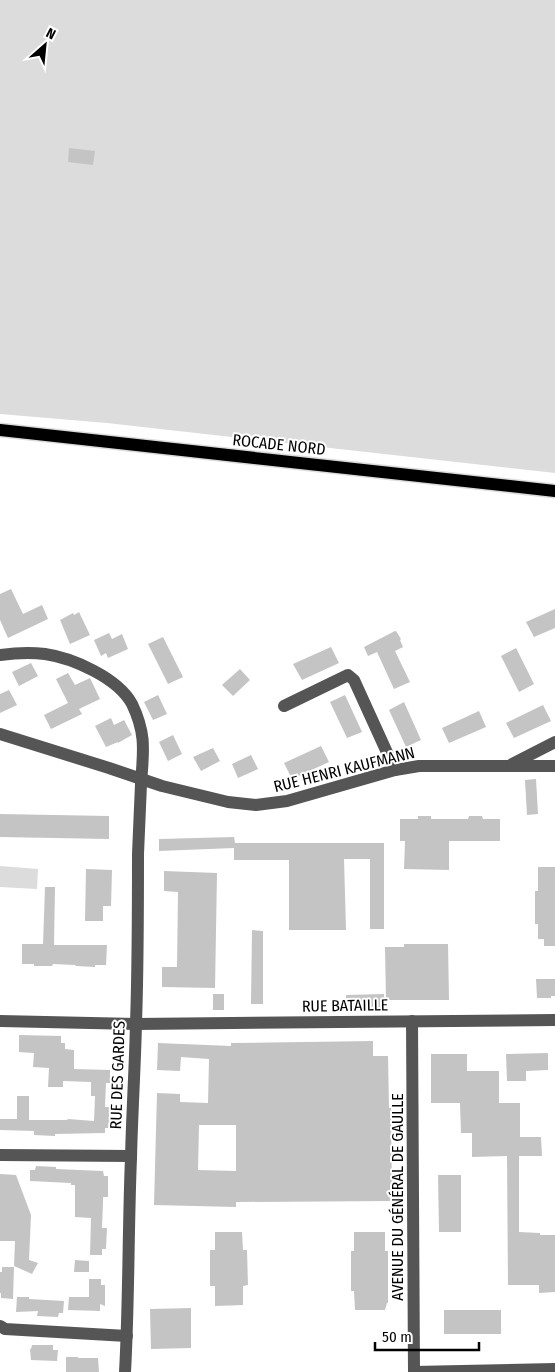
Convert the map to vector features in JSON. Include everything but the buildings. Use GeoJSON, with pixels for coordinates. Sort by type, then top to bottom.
{"type":"FeatureCollection","features":[{"type":"Feature","properties":{"kind":"main road","name":"ROCADE NORD"},"geometry":{"type":"LineString","coordinates":[[0,430],[555,491]]}},
{"type":"Feature","properties":{"kind":"street","name":"RUE DES GARDES"},"geometry":{"type":"LineString","coordinates":[[0,655],[10,653],[46,654],[62,658],[91,670],[108,680],[131,702],[144,742],[138,845],[136,1024],[130,1156],[125,1372]]}},
{"type":"Feature","properties":{"kind":"street"},"geometry":{"type":"LineString","coordinates":[[284,706],[348,676],[354,680],[395,770]]}},
{"type":"Feature","properties":{"kind":"street","name":"RUE HENRI KAUFMANN"},"geometry":{"type":"LineString","coordinates":[[0,734],[162,786],[228,802],[256,805],[287,801],[395,770],[419,766],[555,766]]}},
{"type":"Feature","properties":{"kind":"street"},"geometry":{"type":"LineString","coordinates":[[509,766],[555,742]]}},
{"type":"Feature","properties":{"kind":"street","name":"RUE BATAILLE"},"geometry":{"type":"LineString","coordinates":[[0,1021],[136,1024],[555,1020]]}},
{"type":"Feature","properties":{"kind":"street","name":"AVENUE DU GÉNÉRAL DE GAULLE"},"geometry":{"type":"LineString","coordinates":[[412,1021],[414,1372]]}},
{"type":"Feature","properties":{"kind":"street"},"geometry":{"type":"LineString","coordinates":[[0,1155],[130,1156]]}},
{"type":"Feature","properties":{"kind":"street"},"geometry":{"type":"LineString","coordinates":[[0,1326],[6,1329],[127,1336]]}},
{"type":"Feature","properties":{"kind":"street"},"geometry":{"type":"LineString","coordinates":[[414,1372],[555,1369]]}},
{"type":"Feature","properties":{"kind":"shaded area"},"geometry":{"type":"Polygon","coordinates":[[[0,0],[555,0],[555,473],[107,423],[0,414],[0,0]]]}},
{"type":"Feature","properties":{"kind":"shaded area"},"geometry":{"type":"Polygon","coordinates":[[[0,866],[38,869],[37,889],[0,887],[0,866]]]}}]}
